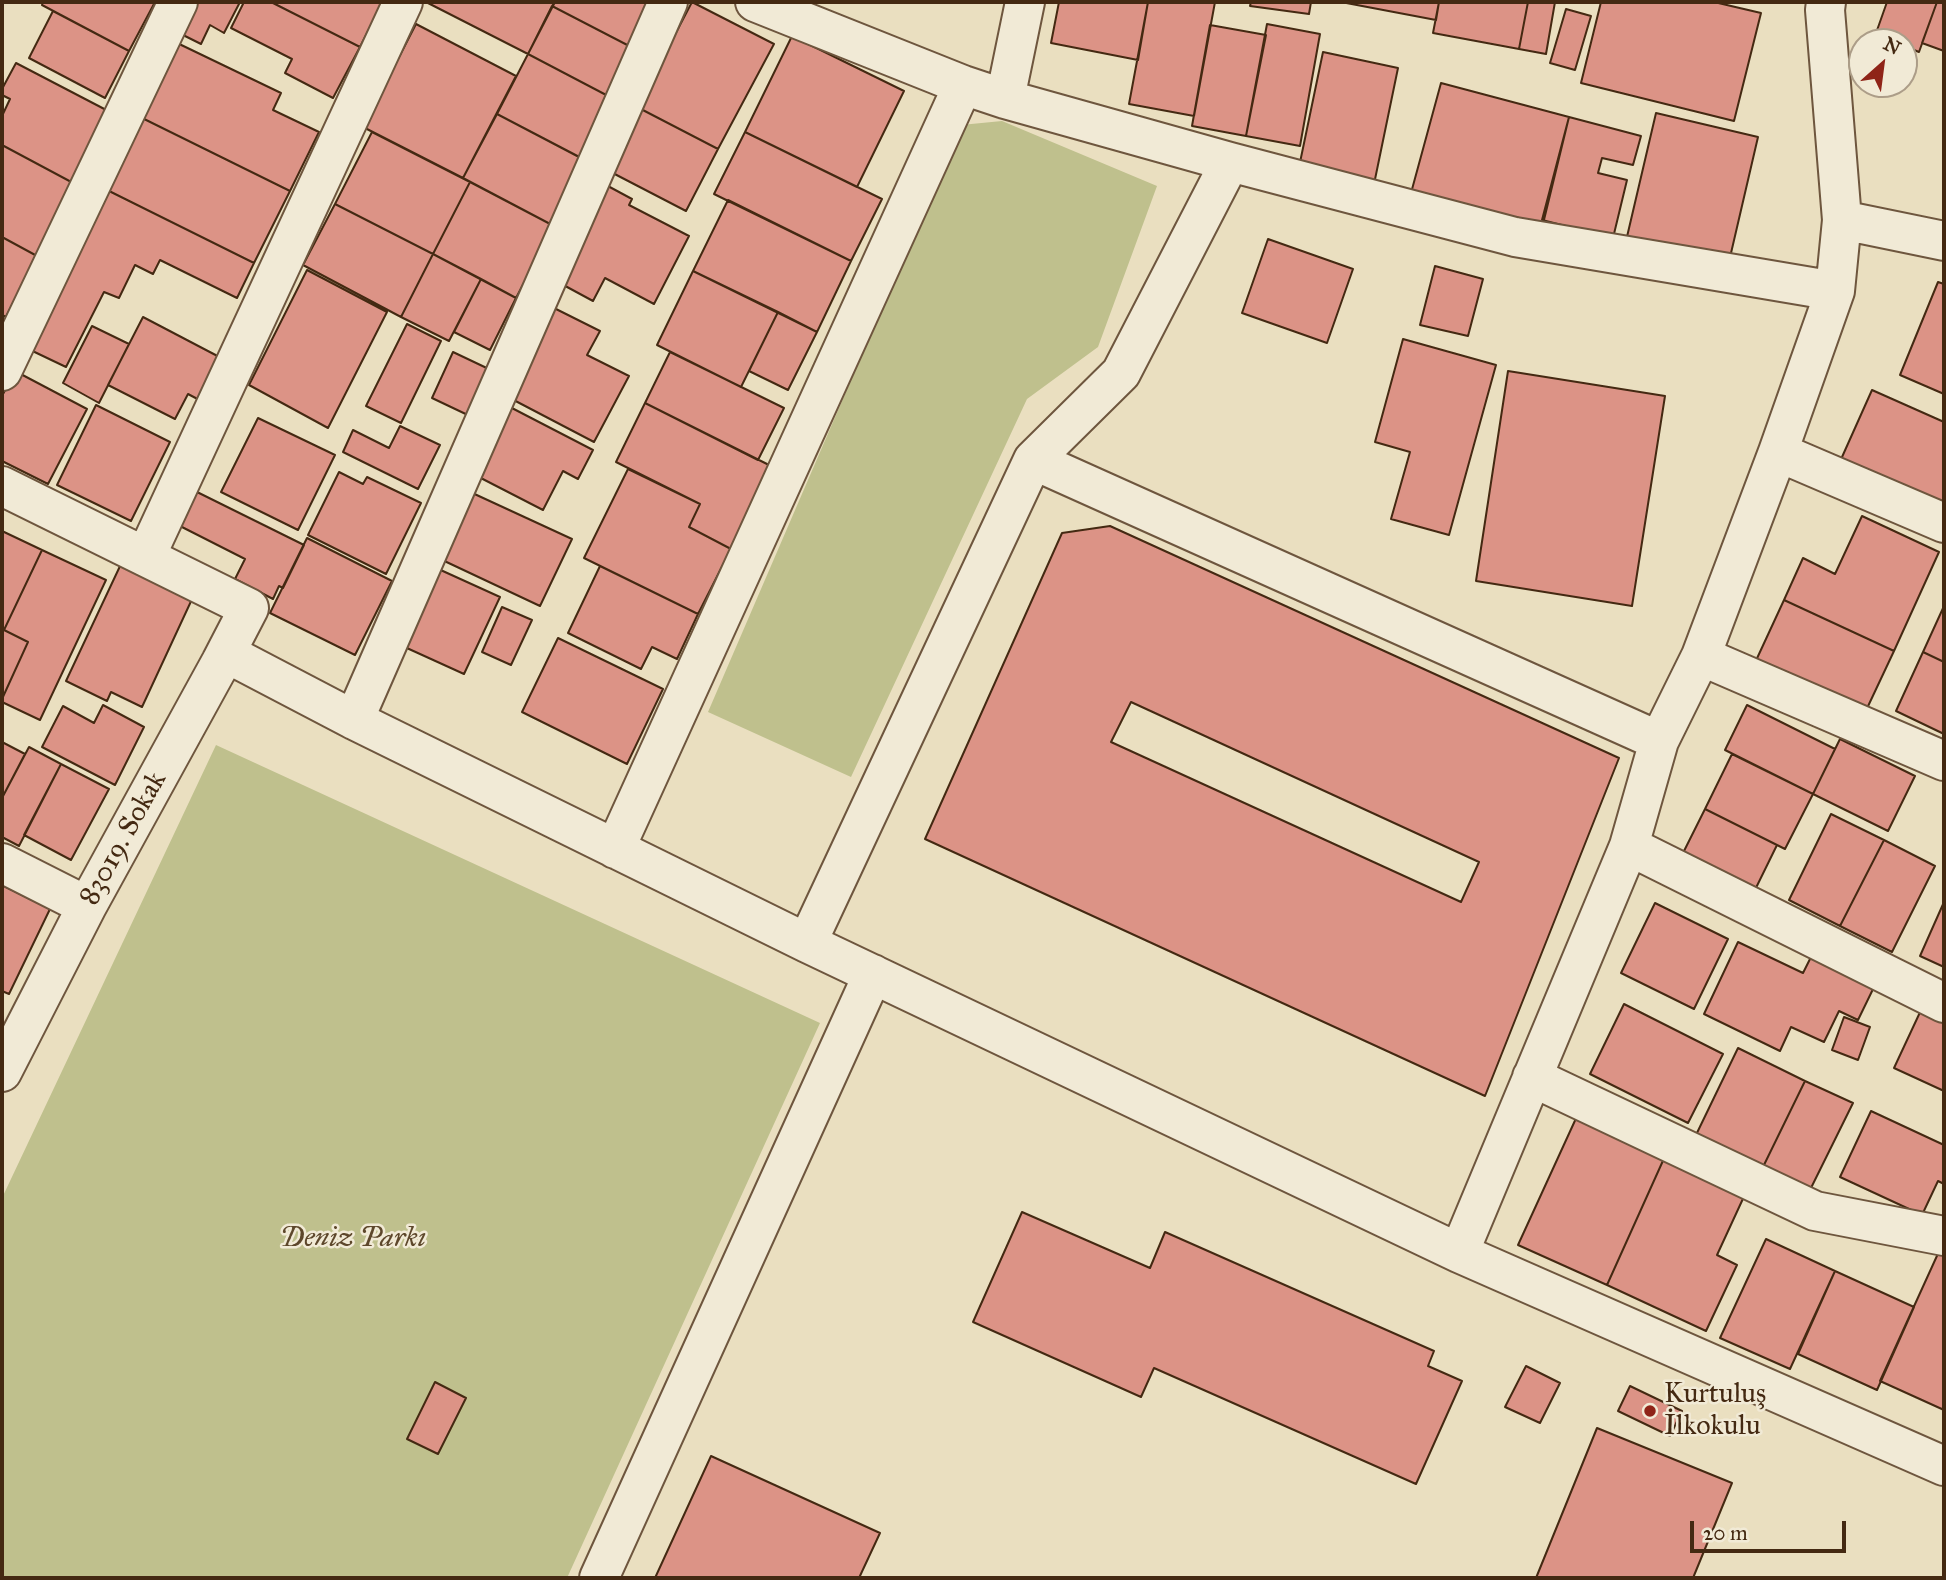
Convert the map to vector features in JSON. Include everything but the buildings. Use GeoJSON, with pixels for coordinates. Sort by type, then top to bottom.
{"type":"FeatureCollection","features":[{"type":"Feature","properties":{"kind":"street"},"geometry":{"type":"LineString","coordinates":[[2,372],[178,2]]}},
{"type":"Feature","properties":{"kind":"street"},"geometry":{"type":"LineString","coordinates":[[2,486],[146,555],[403,2]]}},
{"type":"Feature","properties":{"kind":"street"},"geometry":{"type":"LineString","coordinates":[[354,720],[668,2]]}},
{"type":"Feature","properties":{"kind":"street"},"geometry":{"type":"LineString","coordinates":[[755,2],[1004,99],[1230,162],[1515,237],[1835,292]]}},
{"type":"Feature","properties":{"kind":"street"},"geometry":{"type":"LineString","coordinates":[[1004,99],[1026,2]]}},
{"type":"Feature","properties":{"kind":"street"},"geometry":{"type":"LineString","coordinates":[[1459,1253],[1629,846],[1659,741],[1702,656],[1835,292],[1842,220],[1816,5]]}},
{"type":"Feature","properties":{"kind":"street"},"geometry":{"type":"LineString","coordinates":[[615,849],[963,85]]}},
{"type":"Feature","properties":{"kind":"street"},"geometry":{"type":"LineString","coordinates":[[807,943],[1033,460],[1121,373],[1230,162]]}},
{"type":"Feature","properties":{"kind":"street"},"geometry":{"type":"LineString","coordinates":[[1842,220],[1944,241]]}},
{"type":"Feature","properties":{"kind":"street"},"geometry":{"type":"LineString","coordinates":[[1778,452],[1944,523]]}},
{"type":"Feature","properties":{"kind":"street"},"geometry":{"type":"LineString","coordinates":[[1033,460],[1659,741]]}},
{"type":"Feature","properties":{"kind":"street","name":"83019. Sokak"},"geometry":{"type":"LineString","coordinates":[[2,1072],[87,906],[249,607],[146,555]]}},
{"type":"Feature","properties":{"kind":"street"},"geometry":{"type":"LineString","coordinates":[[226,653],[354,720],[807,943],[1459,1253],[1944,1466]]}},
{"type":"Feature","properties":{"kind":"street"},"geometry":{"type":"LineString","coordinates":[[1702,656],[1944,761]]}},
{"type":"Feature","properties":{"kind":"street"},"geometry":{"type":"LineString","coordinates":[[1629,846],[1944,1003]]}},
{"type":"Feature","properties":{"kind":"street"},"geometry":{"type":"LineString","coordinates":[[2,863],[87,906]]}},
{"type":"Feature","properties":{"kind":"street"},"geometry":{"type":"LineString","coordinates":[[599,1578],[873,974]]}},
{"type":"Feature","properties":{"kind":"street"},"geometry":{"type":"LineString","coordinates":[[1532,1077],[1815,1211],[1944,1236]]}},
{"type":"Feature","properties":{"kind":"green space"},"geometry":{"type":"Polygon","coordinates":[[[1002,121],[1157,186],[1098,347],[1027,399],[851,777],[708,712],[961,125],[1002,121]]]}},
{"type":"Feature","properties":{"kind":"green space","name":"Deniz Parkı"},"geometry":{"type":"Polygon","coordinates":[[[216,745],[820,1023],[567,1578],[2,1578],[2,1198],[216,745]]]}},
{"type":"Feature","properties":{"kind":"place","name":"Kurtuluş İlkokulu"},"geometry":{"type":"Point","coordinates":[1650,1411]}}]}
